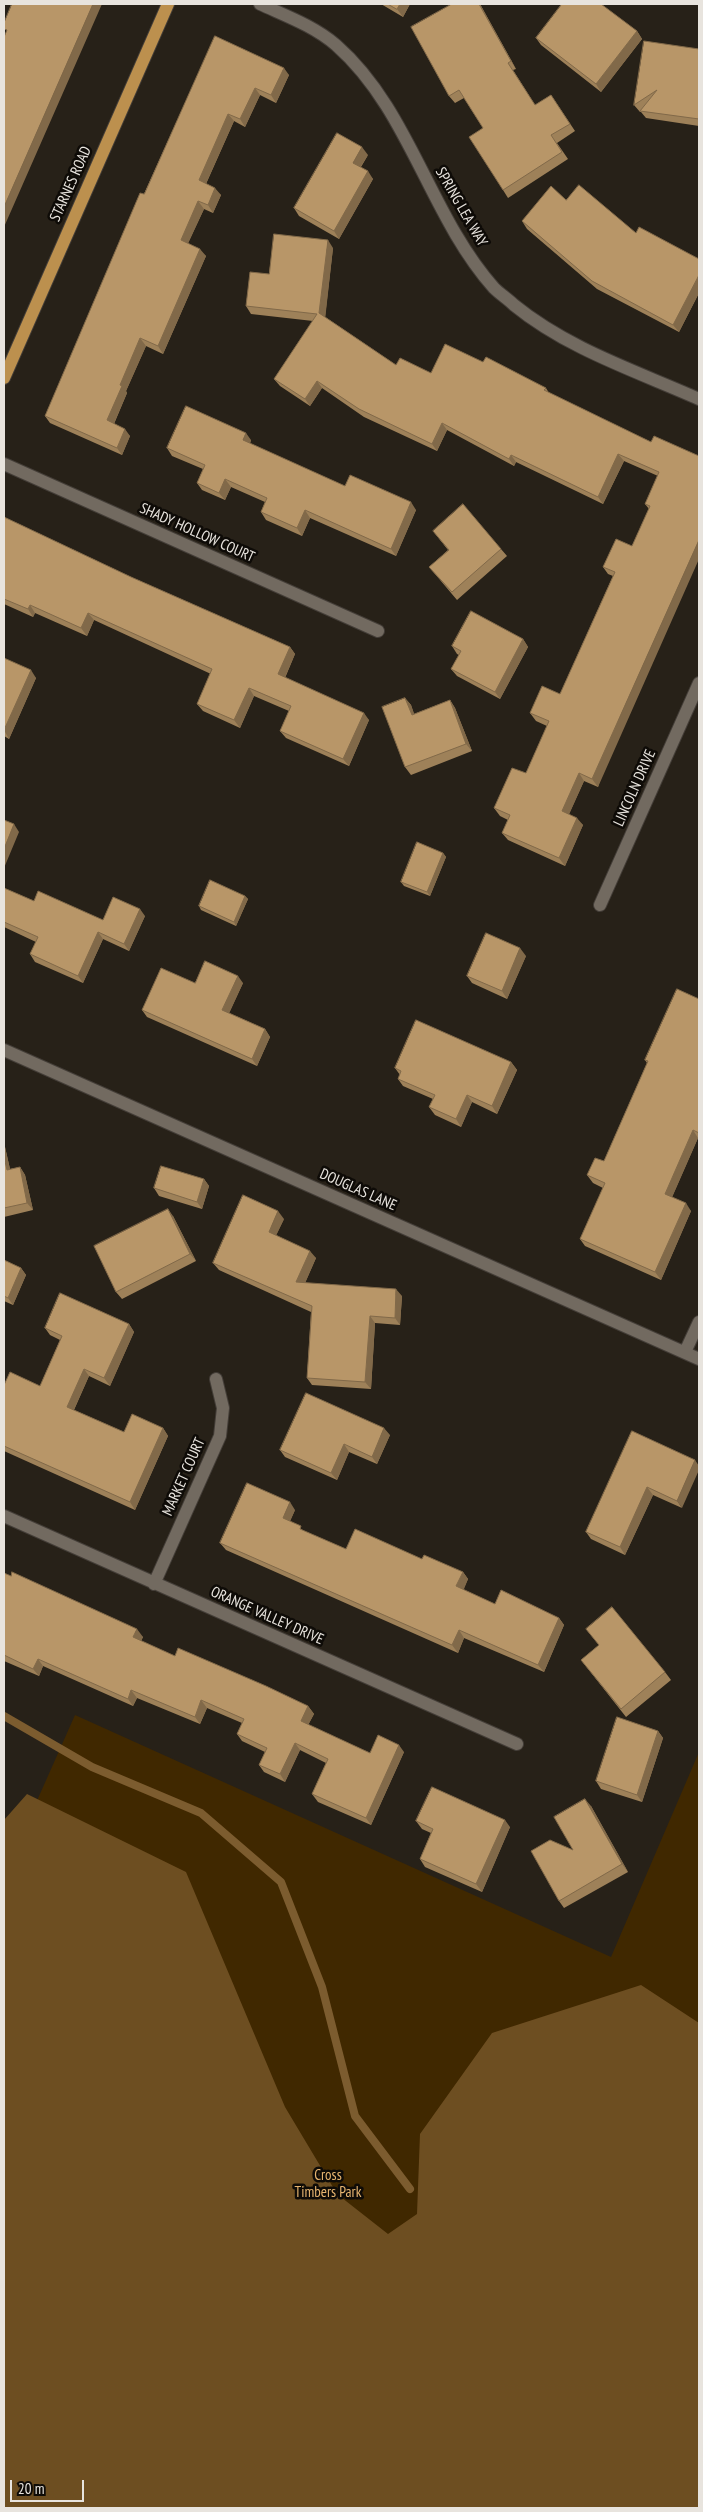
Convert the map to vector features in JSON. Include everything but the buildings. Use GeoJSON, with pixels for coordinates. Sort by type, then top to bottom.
{"type":"FeatureCollection","features":[{"type":"Feature","properties":{"kind":"main road","name":"STARNES ROAD"},"geometry":{"type":"LineString","coordinates":[[4,378],[168,4]]}},
{"type":"Feature","properties":{"kind":"street","name":"SPRING LEA WAY"},"geometry":{"type":"LineString","coordinates":[[260,4],[313,28],[335,44],[357,64],[377,89],[462,247],[495,289],[525,313],[565,340],[699,399]]}},
{"type":"Feature","properties":{"kind":"street","name":"SHADY HOLLOW COURT"},"geometry":{"type":"LineString","coordinates":[[4,464],[378,631]]}},
{"type":"Feature","properties":{"kind":"street","name":"LINCOLN DRIVE"},"geometry":{"type":"LineString","coordinates":[[600,905],[699,683]]}},
{"type":"Feature","properties":{"kind":"street","name":"DOUGLAS LANE"},"geometry":{"type":"LineString","coordinates":[[4,1050],[699,1359]]}},
{"type":"Feature","properties":{"kind":"street"},"geometry":{"type":"LineString","coordinates":[[685,1352],[699,1322]]}},
{"type":"Feature","properties":{"kind":"street","name":"MARKET COURT"},"geometry":{"type":"LineString","coordinates":[[154,1584],[220,1436],[223,1408],[216,1379]]}},
{"type":"Feature","properties":{"kind":"street","name":"ORANGE VALLEY DRIVE"},"geometry":{"type":"LineString","coordinates":[[4,1516],[517,1744]]}},
{"type":"Feature","properties":{"kind":"green space","name":"Cross Timbers Park"},"geometry":{"type":"Polygon","coordinates":[[[75,1715],[611,1957],[699,1752],[699,2508],[4,2508],[4,1875],[75,1715]]]}},
{"type":"Feature","properties":{"kind":"green space","name":"Cross Timbers Park"},"geometry":{"type":"Polygon","coordinates":[[[27,1794],[186,1872],[285,2107],[337,2194],[388,2234],[417,2214],[420,2134],[492,2033],[641,1985],[699,2023],[699,2508],[4,2508],[4,1820],[27,1794]]]}},
{"type":"Feature","properties":{"kind":"waterway"},"geometry":{"type":"LineString","coordinates":[[4,1716],[92,1767],[201,1813],[281,1882],[322,1987],[355,2116],[410,2189]]}}]}
